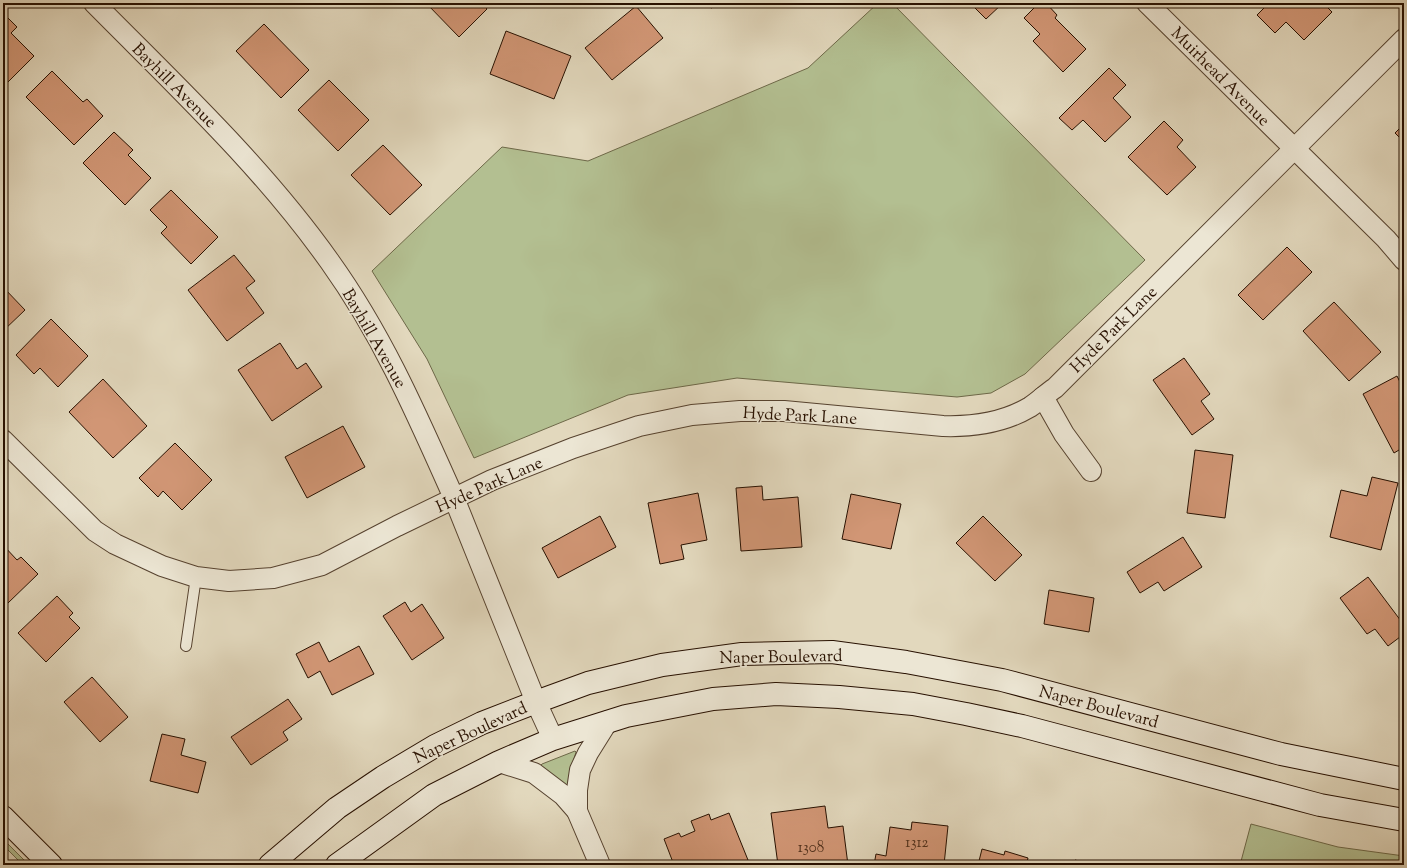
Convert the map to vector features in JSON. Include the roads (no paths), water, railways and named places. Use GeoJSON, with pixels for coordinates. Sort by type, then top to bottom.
{"type":"FeatureCollection","features":[{"type":"Feature","properties":{"kind":"main road","name":"Naper Boulevard"},"geometry":{"type":"LineString","coordinates":[[270,865],[337,808],[402,764],[482,723],[588,683],[662,665],[742,654],[832,652],[906,662],[1002,680],[1281,754],[1404,779]]}},
{"type":"Feature","properties":{"kind":"main road"},"geometry":{"type":"LineString","coordinates":[[337,865],[434,795],[499,762],[553,738],[626,716],[713,698],[776,694],[839,697],[913,704],[966,714],[1022,726],[1320,805],[1404,820]]}},
{"type":"Feature","properties":{"kind":"main road"},"geometry":{"type":"LineString","coordinates":[[3,817],[51,865]]}},
{"type":"Feature","properties":{"kind":"street","name":"Bayhill Avenue"},"geometry":{"type":"LineString","coordinates":[[94,3],[222,132],[271,187],[331,263],[360,307],[391,360],[413,406],[454,498],[536,702],[553,738]]}},
{"type":"Feature","properties":{"kind":"street","name":"Muirhead Avenue"},"geometry":{"type":"LineString","coordinates":[[1148,3],[1386,239],[1404,260]]}},
{"type":"Feature","properties":{"kind":"street","name":"Hyde Park Lane"},"geometry":{"type":"LineString","coordinates":[[3,440],[95,531],[105,538],[162,566],[196,578],[229,581],[273,578],[322,565],[492,480],[573,448],[639,426],[692,415],[740,410],[784,411],[943,426],[981,425],[1012,416],[1030,406],[1054,388],[1404,39]]}},
{"type":"Feature","properties":{"kind":"street"},"geometry":{"type":"LineString","coordinates":[[1043,397],[1064,434],[1091,471]]}},
{"type":"Feature","properties":{"kind":"street"},"geometry":{"type":"LineString","coordinates":[[577,811],[577,790],[580,770],[588,753],[608,721]]}},
{"type":"Feature","properties":{"kind":"street"},"geometry":{"type":"LineString","coordinates":[[499,762],[534,773],[563,795],[577,811],[600,865]]}},
{"type":"Feature","properties":{"kind":"lane"},"geometry":{"type":"LineString","coordinates":[[186,646],[196,578]]}}]}
